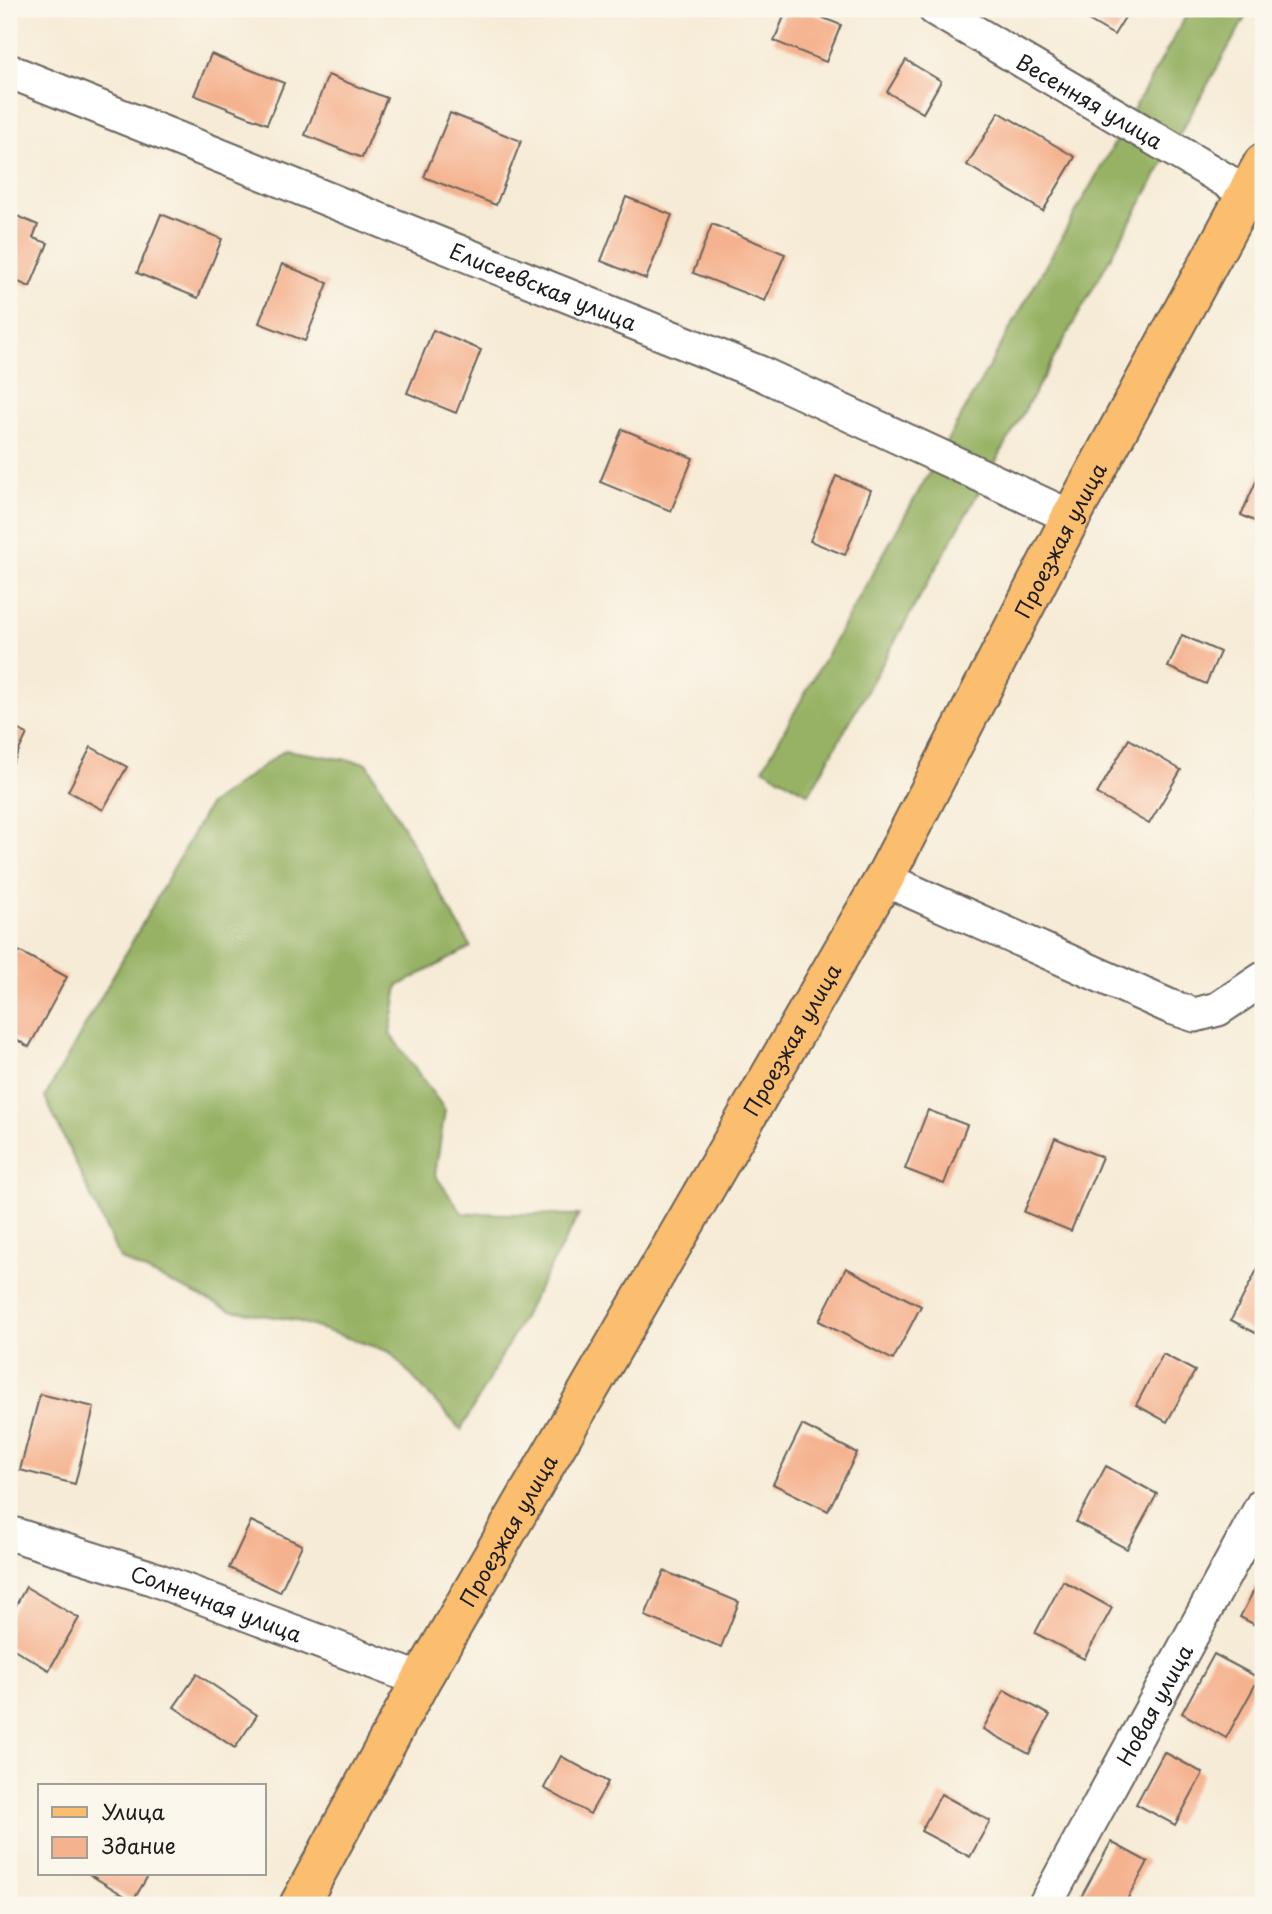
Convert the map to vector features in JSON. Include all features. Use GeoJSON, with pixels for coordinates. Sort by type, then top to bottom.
{"type":"FeatureCollection","features":[{"type":"Feature","properties":{"kind":"main road","name":"Проезжая улица"},"geometry":{"type":"LineString","coordinates":[[299,1905],[421,1680],[884,879],[1071,517],[1255,178]]}},
{"type":"Feature","properties":{"kind":"street","name":"Весенняя улица"},"geometry":{"type":"LineString","coordinates":[[935,9],[1255,178]]}},
{"type":"Feature","properties":{"kind":"street","name":"Елисеевская улица"},"geometry":{"type":"LineString","coordinates":[[9,71],[760,373],[1071,517]]}},
{"type":"Feature","properties":{"kind":"street"},"geometry":{"type":"LineString","coordinates":[[884,879],[1171,1007],[1195,1015],[1217,1009],[1263,979]]}},
{"type":"Feature","properties":{"kind":"street","name":"Новая улица"},"geometry":{"type":"LineString","coordinates":[[1045,1905],[1263,1504]]}},
{"type":"Feature","properties":{"kind":"street","name":"Солнечная улица"},"geometry":{"type":"LineString","coordinates":[[9,1533],[149,1577],[421,1680]]}},
{"type":"Feature","properties":{"kind":"green space"},"geometry":{"type":"Polygon","coordinates":[[[1190,9],[1250,9],[809,794],[763,768],[1190,9]]]}},
{"type":"Feature","properties":{"kind":"green space"},"geometry":{"type":"Polygon","coordinates":[[[285,750],[367,763],[471,947],[398,986],[390,1034],[445,1110],[435,1175],[462,1213],[579,1215],[461,1430],[390,1352],[294,1320],[229,1310],[120,1259],[45,1097],[209,805],[285,750]]]}},
{"type":"Feature","properties":{"kind":"building"},"geometry":{"type":"Polygon","coordinates":[[[787,9],[801,9],[841,25],[826,62],[774,41],[787,9]]]}},
{"type":"Feature","properties":{"kind":"building"},"geometry":{"type":"Polygon","coordinates":[[[1130,9],[1114,35],[1073,11],[1130,9]]]}},
{"type":"Feature","properties":{"kind":"building"},"geometry":{"type":"Polygon","coordinates":[[[211,54],[284,83],[267,124],[194,95],[211,54]]]}},
{"type":"Feature","properties":{"kind":"building"},"geometry":{"type":"Polygon","coordinates":[[[906,60],[941,81],[923,113],[887,92],[906,60]]]}},
{"type":"Feature","properties":{"kind":"building"},"geometry":{"type":"Polygon","coordinates":[[[328,75],[387,98],[362,158],[305,135],[328,75]]]}},
{"type":"Feature","properties":{"kind":"building"},"geometry":{"type":"Polygon","coordinates":[[[999,112],[1075,157],[1043,211],[967,165],[999,112]]]}},
{"type":"Feature","properties":{"kind":"building"},"geometry":{"type":"Polygon","coordinates":[[[450,113],[521,141],[496,205],[424,177],[450,113]]]}},
{"type":"Feature","properties":{"kind":"building"},"geometry":{"type":"Polygon","coordinates":[[[626,197],[672,215],[646,279],[601,261],[626,197]]]}},
{"type":"Feature","properties":{"kind":"building"},"geometry":{"type":"Polygon","coordinates":[[[161,214],[222,239],[198,298],[137,273],[161,214]]]}},
{"type":"Feature","properties":{"kind":"building"},"geometry":{"type":"Polygon","coordinates":[[[17,216],[38,225],[33,238],[48,243],[30,287],[9,278],[9,228],[12,229],[17,216]]]}},
{"type":"Feature","properties":{"kind":"building"},"geometry":{"type":"Polygon","coordinates":[[[712,224],[785,254],[765,301],[693,273],[712,224]]]}},
{"type":"Feature","properties":{"kind":"building"},"geometry":{"type":"Polygon","coordinates":[[[282,264],[328,283],[305,341],[259,323],[282,264]]]}},
{"type":"Feature","properties":{"kind":"building"},"geometry":{"type":"Polygon","coordinates":[[[433,330],[481,350],[456,413],[407,393],[433,330]]]}},
{"type":"Feature","properties":{"kind":"building"},"geometry":{"type":"Polygon","coordinates":[[[622,429],[693,458],[671,511],[600,482],[622,429]]]}},
{"type":"Feature","properties":{"kind":"building"},"geometry":{"type":"Polygon","coordinates":[[[1263,466],[1263,525],[1241,515],[1263,466]]]}},
{"type":"Feature","properties":{"kind":"building"},"geometry":{"type":"Polygon","coordinates":[[[836,476],[871,490],[845,555],[810,541],[836,476]]]}},
{"type":"Feature","properties":{"kind":"building"},"geometry":{"type":"Polygon","coordinates":[[[1182,635],[1220,652],[1206,684],[1168,667],[1182,635]]]}},
{"type":"Feature","properties":{"kind":"building"},"geometry":{"type":"Polygon","coordinates":[[[9,725],[27,734],[9,771],[9,725]]]}},
{"type":"Feature","properties":{"kind":"building"},"geometry":{"type":"Polygon","coordinates":[[[1129,739],[1181,770],[1149,824],[1097,794],[1129,739]]]}},
{"type":"Feature","properties":{"kind":"building"},"geometry":{"type":"Polygon","coordinates":[[[91,747],[127,767],[103,810],[68,791],[91,747]]]}},
{"type":"Feature","properties":{"kind":"building"},"geometry":{"type":"Polygon","coordinates":[[[15,949],[67,977],[29,1047],[9,1035],[9,961],[15,949]]]}},
{"type":"Feature","properties":{"kind":"building"},"geometry":{"type":"Polygon","coordinates":[[[928,1110],[967,1125],[944,1184],[905,1169],[928,1110]]]}},
{"type":"Feature","properties":{"kind":"building"},"geometry":{"type":"Polygon","coordinates":[[[1055,1138],[1102,1157],[1071,1231],[1024,1212],[1055,1138]]]}},
{"type":"Feature","properties":{"kind":"building"},"geometry":{"type":"Polygon","coordinates":[[[1259,1266],[1263,1268],[1263,1337],[1231,1320],[1259,1266]]]}},
{"type":"Feature","properties":{"kind":"building"},"geometry":{"type":"Polygon","coordinates":[[[846,1268],[921,1306],[893,1360],[819,1321],[846,1268]]]}},
{"type":"Feature","properties":{"kind":"building"},"geometry":{"type":"Polygon","coordinates":[[[1163,1354],[1195,1371],[1167,1422],[1136,1405],[1163,1354]]]}},
{"type":"Feature","properties":{"kind":"building"},"geometry":{"type":"Polygon","coordinates":[[[40,1394],[94,1407],[75,1484],[20,1470],[40,1394]]]}},
{"type":"Feature","properties":{"kind":"building"},"geometry":{"type":"Polygon","coordinates":[[[802,1425],[857,1453],[828,1511],[773,1484],[802,1425]]]}},
{"type":"Feature","properties":{"kind":"building"},"geometry":{"type":"Polygon","coordinates":[[[1106,1466],[1157,1494],[1127,1549],[1076,1522],[1106,1466]]]}},
{"type":"Feature","properties":{"kind":"building"},"geometry":{"type":"Polygon","coordinates":[[[251,1521],[302,1545],[280,1592],[229,1568],[251,1521]]]}},
{"type":"Feature","properties":{"kind":"building"},"geometry":{"type":"Polygon","coordinates":[[[664,1571],[739,1602],[721,1647],[645,1616],[664,1571]]]}},
{"type":"Feature","properties":{"kind":"building"},"geometry":{"type":"Polygon","coordinates":[[[1263,1573],[1263,1629],[1240,1617],[1263,1573]]]}},
{"type":"Feature","properties":{"kind":"building"},"geometry":{"type":"Polygon","coordinates":[[[1063,1581],[1112,1608],[1084,1659],[1035,1633],[1063,1581]]]}},
{"type":"Feature","properties":{"kind":"building"},"geometry":{"type":"Polygon","coordinates":[[[26,1587],[79,1618],[49,1670],[9,1646],[9,1618],[26,1587]]]}},
{"type":"Feature","properties":{"kind":"building"},"geometry":{"type":"Polygon","coordinates":[[[1214,1654],[1259,1678],[1226,1738],[1182,1713],[1214,1654]]]}},
{"type":"Feature","properties":{"kind":"building"},"geometry":{"type":"Polygon","coordinates":[[[197,1674],[257,1715],[235,1748],[174,1707],[197,1674]]]}},
{"type":"Feature","properties":{"kind":"building"},"geometry":{"type":"Polygon","coordinates":[[[1004,1690],[1050,1715],[1029,1754],[983,1729],[1004,1690]]]}},
{"type":"Feature","properties":{"kind":"building"},"geometry":{"type":"Polygon","coordinates":[[[1164,1752],[1203,1773],[1175,1825],[1136,1804],[1164,1752]]]}},
{"type":"Feature","properties":{"kind":"building"},"geometry":{"type":"Polygon","coordinates":[[[561,1756],[608,1782],[590,1814],[544,1788],[561,1756]]]}},
{"type":"Feature","properties":{"kind":"building"},"geometry":{"type":"Polygon","coordinates":[[[941,1794],[990,1821],[970,1857],[921,1831],[941,1794]]]}},
{"type":"Feature","properties":{"kind":"building"},"geometry":{"type":"Polygon","coordinates":[[[1111,1842],[1148,1862],[1124,1905],[1093,1905],[1080,1899],[1111,1842]]]}},
{"type":"Feature","properties":{"kind":"building"},"geometry":{"type":"Polygon","coordinates":[[[92,1876],[148,1876],[133,1901],[92,1876]]]}}]}
